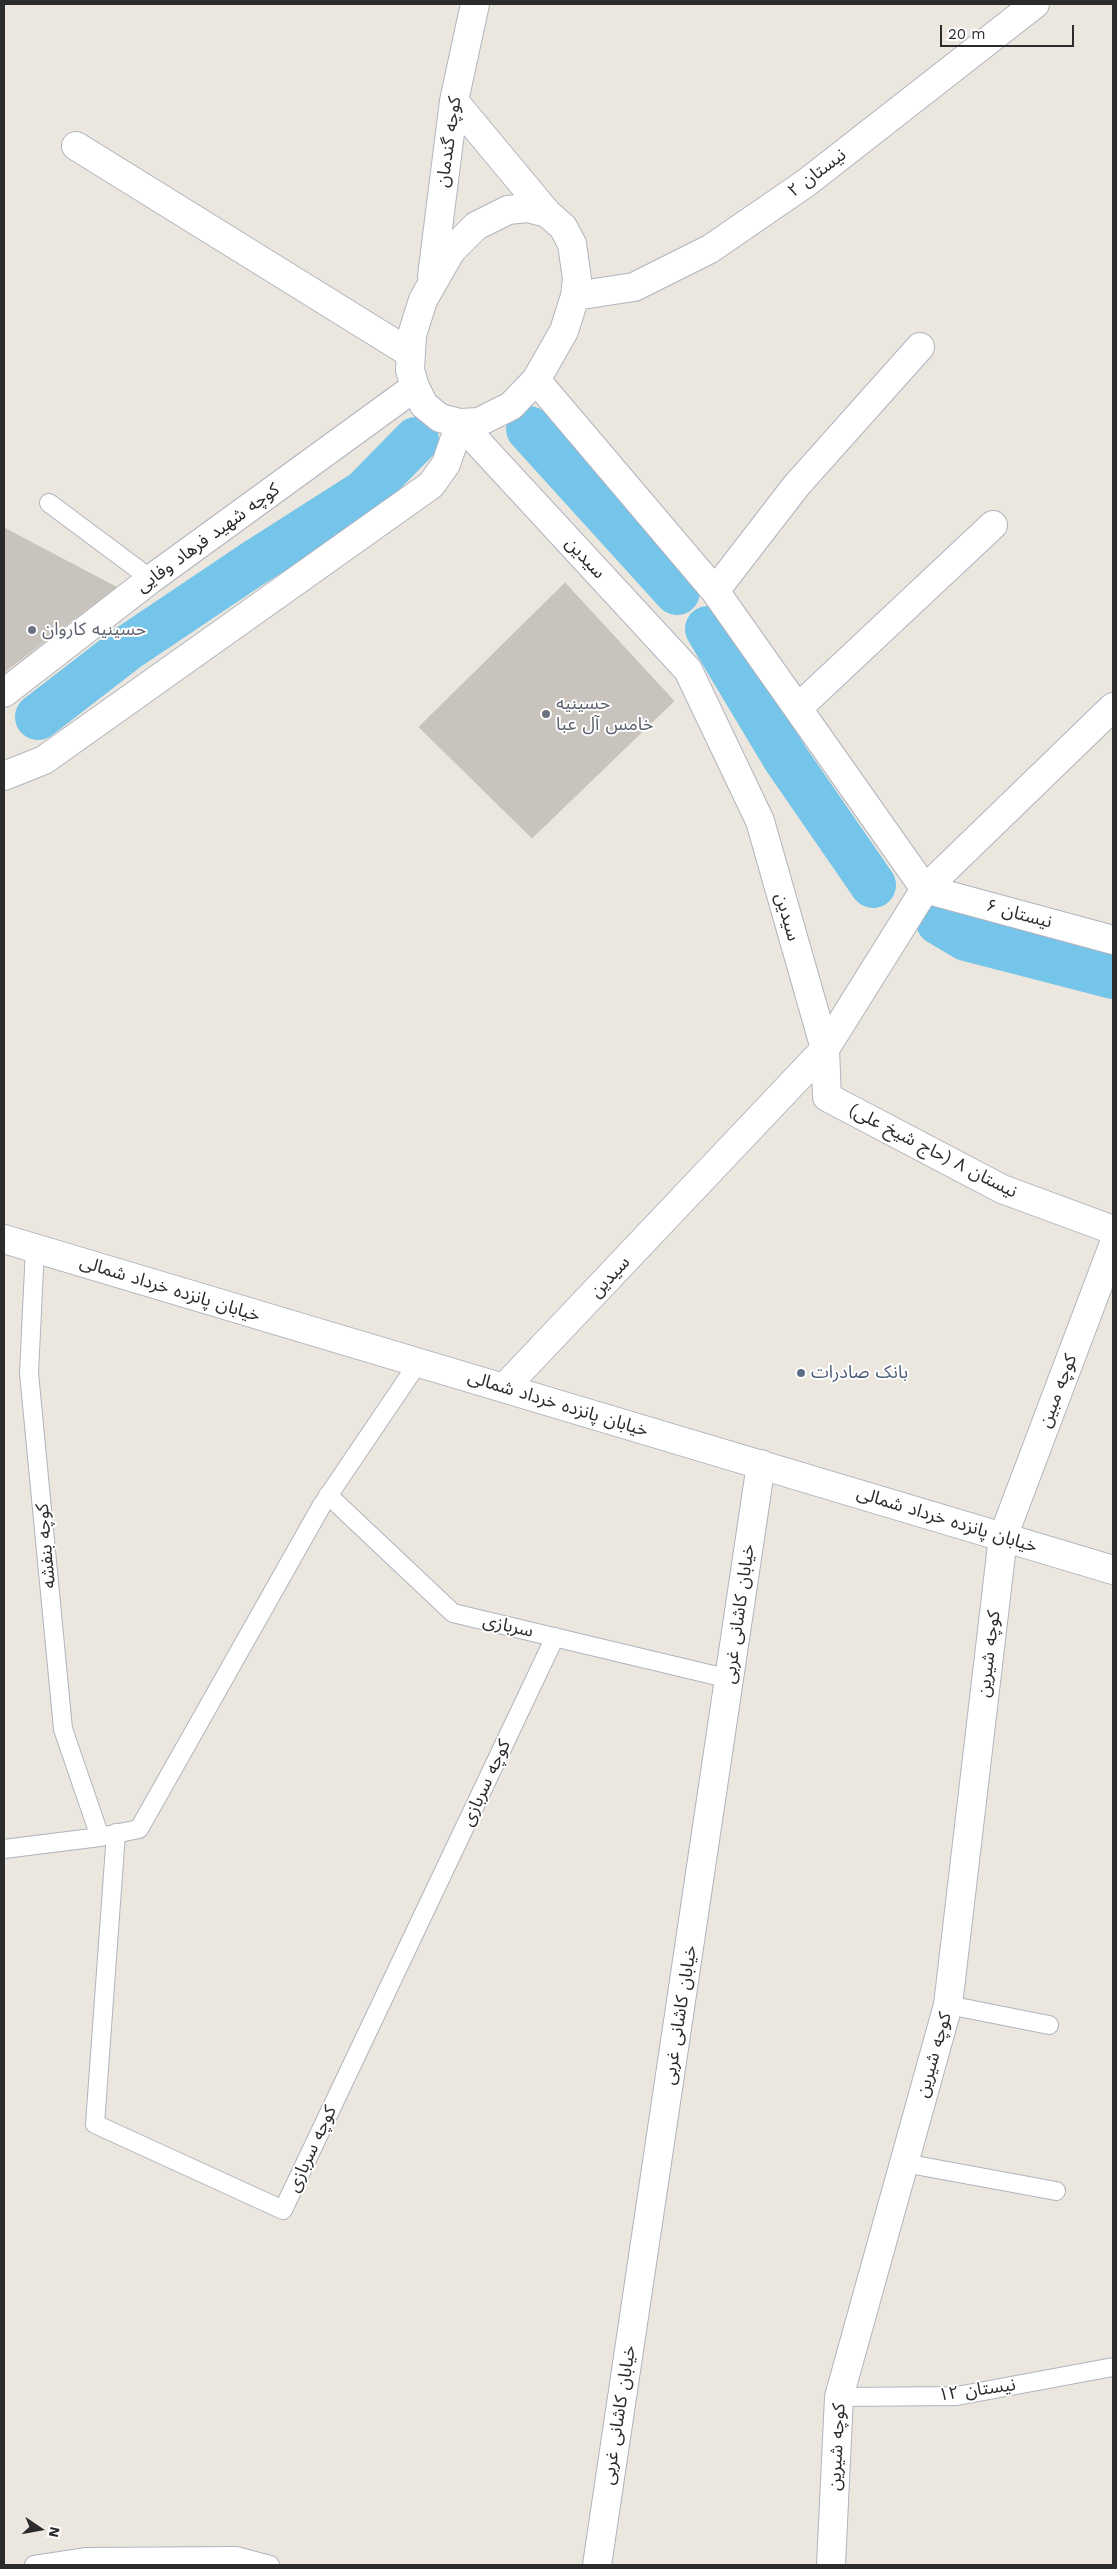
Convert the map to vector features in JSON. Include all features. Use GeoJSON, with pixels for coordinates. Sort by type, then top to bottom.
{"type":"FeatureCollection","features":[{"type":"Feature","properties":{"kind":"street","name":"کوچه گندمان"},"geometry":{"type":"LineString","coordinates":[[431,282],[454,102],[475,4]]}},
{"type":"Feature","properties":{"kind":"street","name":"نیستان ۲"},"geometry":{"type":"LineString","coordinates":[[575,296],[634,287],[710,249],[806,184],[1035,4]]}},
{"type":"Feature","properties":{"kind":"street"},"geometry":{"type":"LineString","coordinates":[[454,102],[547,214],[563,227],[572,244],[577,278],[575,296],[560,340],[536,380],[511,406],[479,422],[460,423],[440,418],[424,405],[415,387],[410,370],[410,353],[416,317],[431,282],[463,238],[491,216],[508,210],[527,208],[547,214]]}},
{"type":"Feature","properties":{"kind":"street"},"geometry":{"type":"LineString","coordinates":[[76,146],[410,353]]}},
{"type":"Feature","properties":{"kind":"street"},"geometry":{"type":"LineString","coordinates":[[715,592],[796,486],[920,347]]}},
{"type":"Feature","properties":{"kind":"street"},"geometry":{"type":"LineString","coordinates":[[536,380],[715,592],[925,889]]}},
{"type":"Feature","properties":{"kind":"street","name":"کوچه شهید فرهاد وفایی"},"geometry":{"type":"LineString","coordinates":[[4,693],[151,579],[415,387]]}},
{"type":"Feature","properties":{"kind":"street"},"geometry":{"type":"LineString","coordinates":[[4,776],[44,760],[431,485],[446,464],[460,423]]}},
{"type":"Feature","properties":{"kind":"street","name":"سیدین"},"geometry":{"type":"LineString","coordinates":[[460,423],[688,670],[760,821],[825,1049],[504,1388]]}},
{"type":"Feature","properties":{"kind":"street"},"geometry":{"type":"LineString","coordinates":[[798,708],[993,525]]}},
{"type":"Feature","properties":{"kind":"street"},"geometry":{"type":"LineString","coordinates":[[825,1049],[925,889],[1113,707]]}},
{"type":"Feature","properties":{"kind":"street","name":"نیستان ۶"},"geometry":{"type":"LineString","coordinates":[[925,889],[1113,940]]}},
{"type":"Feature","properties":{"kind":"street","name":"نیستان ۸ (حاج شیخ علی)"},"geometry":{"type":"LineString","coordinates":[[825,1049],[828,1097],[1002,1189],[1113,1230]]}},
{"type":"Feature","properties":{"kind":"street","name":"خیابان پانزده خرداد شمالی"},"geometry":{"type":"LineString","coordinates":[[4,1239],[1113,1570]]}},
{"type":"Feature","properties":{"kind":"street","name":"کوچه مبین"},"geometry":{"type":"LineString","coordinates":[[1002,1536],[1113,1246]]}},
{"type":"Feature","properties":{"kind":"street","name":"خیابان کاشانی غربی"},"geometry":{"type":"LineString","coordinates":[[597,2565],[761,1464]]}},
{"type":"Feature","properties":{"kind":"street","name":"کوچه شیرین"},"geometry":{"type":"LineString","coordinates":[[831,2565],[839,2397],[948,2005],[1002,1536]]}},
{"type":"Feature","properties":{"kind":"lane"},"geometry":{"type":"LineString","coordinates":[[49,503],[151,579]]}},
{"type":"Feature","properties":{"kind":"lane","name":"کوچه بنفشه"},"geometry":{"type":"LineString","coordinates":[[35,1248],[29,1373],[63,1729],[108,1835]]}},
{"type":"Feature","properties":{"kind":"lane"},"geometry":{"type":"LineString","coordinates":[[4,1849],[139,1829],[328,1495],[418,1363]]}},
{"type":"Feature","properties":{"kind":"lane","name":"سربازی"},"geometry":{"type":"LineString","coordinates":[[328,1495],[453,1612],[730,1678]]}},
{"type":"Feature","properties":{"kind":"lane","name":"کوچه سربازی"},"geometry":{"type":"LineString","coordinates":[[108,1835],[95,2124],[283,2210],[555,1637]]}},
{"type":"Feature","properties":{"kind":"lane"},"geometry":{"type":"LineString","coordinates":[[948,2005],[1049,2025]]}},
{"type":"Feature","properties":{"kind":"lane"},"geometry":{"type":"LineString","coordinates":[[904,2163],[1056,2191]]}},
{"type":"Feature","properties":{"kind":"lane","name":"نیستان ۱۲"},"geometry":{"type":"LineString","coordinates":[[839,2397],[958,2396],[1113,2367]]}},
{"type":"Feature","properties":{"kind":"lane"},"geometry":{"type":"LineString","coordinates":[[34,2565],[87,2557],[226,2556],[236,2556],[270,2565]]}},
{"type":"Feature","properties":{"kind":"building","name":"حسینیه کاروان"},"geometry":{"type":"Polygon","coordinates":[[[4,528],[116,587],[4,672],[4,528]]]}},
{"type":"Feature","properties":{"kind":"building","name":"حسینیه خامس آل عبا"},"geometry":{"type":"Polygon","coordinates":[[[565,583],[674,701],[532,838],[419,727],[565,583]]]}},
{"type":"Feature","properties":{"kind":"waterway"},"geometry":{"type":"LineString","coordinates":[[529,429],[677,592]]}},
{"type":"Feature","properties":{"kind":"waterway"},"geometry":{"type":"LineString","coordinates":[[38,717],[126,649],[251,565],[364,493],[416,440]]}},
{"type":"Feature","properties":{"kind":"waterway"},"geometry":{"type":"LineString","coordinates":[[708,629],[786,759],[873,885]]}},
{"type":"Feature","properties":{"kind":"waterway"},"geometry":{"type":"LineString","coordinates":[[939,922],[966,938],[1113,976]]}},
{"type":"Feature","properties":{"kind":"place","name":"حسینیه کاروان"},"geometry":{"type":"Point","coordinates":[32,630]}},
{"type":"Feature","properties":{"kind":"place","name":"حسینیه خامس آل عبا"},"geometry":{"type":"Point","coordinates":[546,714]}},
{"type":"Feature","properties":{"kind":"place","name":"بانک صادرات"},"geometry":{"type":"Point","coordinates":[801,1373]}}]}
